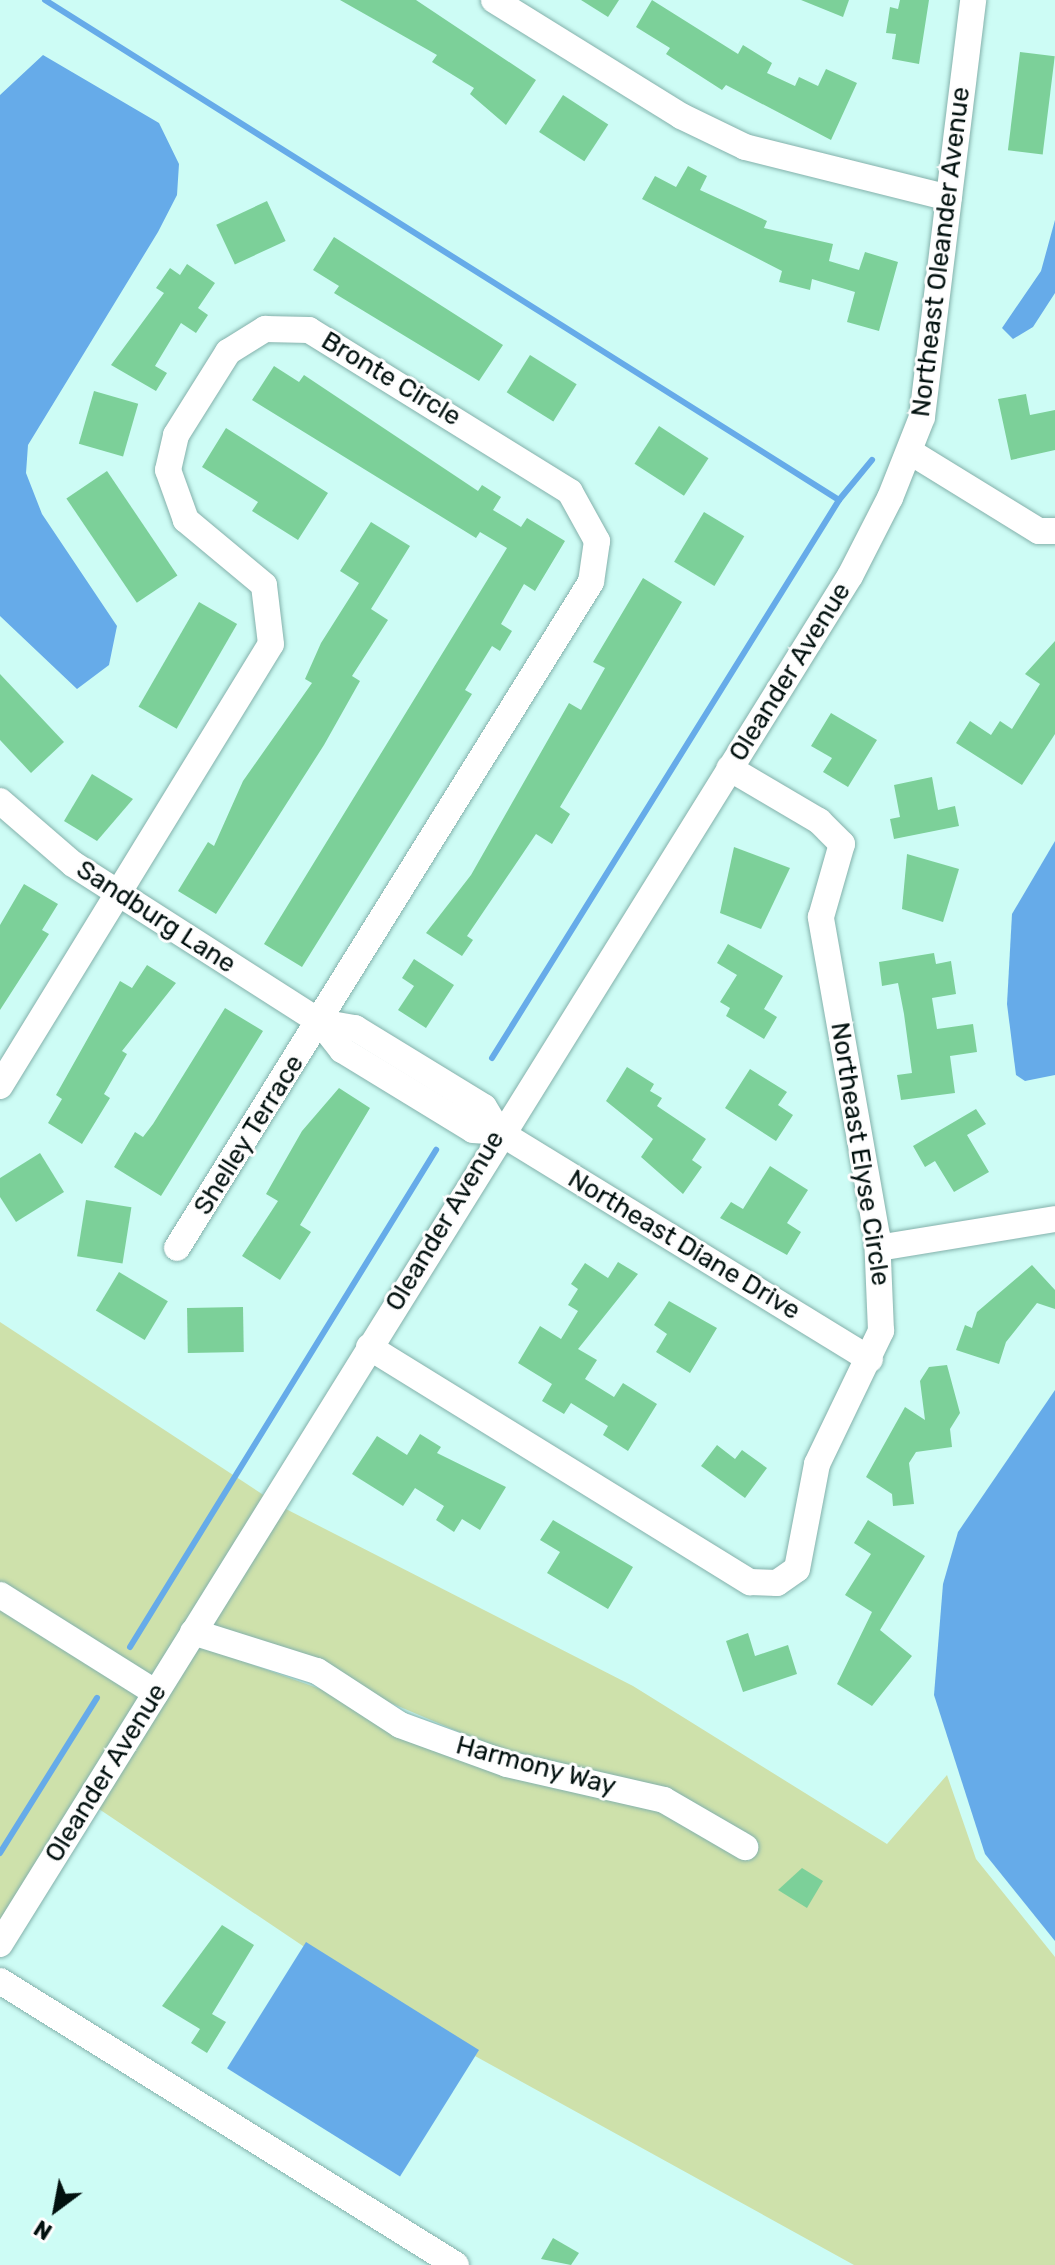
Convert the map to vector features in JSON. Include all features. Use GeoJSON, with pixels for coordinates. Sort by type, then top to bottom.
{"type":"FeatureCollection","features":[{"type":"Feature","properties":{"kind":"street"},"geometry":{"type":"LineString","coordinates":[[494,0],[681,116],[745,147],[949,198]]}},
{"type":"Feature","properties":{"kind":"street","name":"Northeast Oleander Avenue"},"geometry":{"type":"LineString","coordinates":[[890,498],[912,453],[949,198],[973,0]]}},
{"type":"Feature","properties":{"kind":"street","name":"Bronte Circle"},"geometry":{"type":"LineString","coordinates":[[0,1086],[258,674],[273,631],[269,599],[254,572],[200,533],[176,504],[170,449],[228,352],[265,329],[309,330],[570,492],[591,520],[598,557],[576,609],[320,1022]]}},
{"type":"Feature","properties":{"kind":"street"},"geometry":{"type":"LineString","coordinates":[[912,453],[1039,531],[1055,531]]}},
{"type":"Feature","properties":{"kind":"street","name":"Oleander Avenue"},"geometry":{"type":"LineString","coordinates":[[0,1944],[499,1132],[850,576],[890,498]]}},
{"type":"Feature","properties":{"kind":"street","name":"Northeast Elyse Circle"},"geometry":{"type":"LineString","coordinates":[[369,1347],[750,1582],[777,1583],[797,1569],[817,1464],[881,1331],[878,1248],[821,917],[842,844],[819,821],[729,768]]}},
{"type":"Feature","properties":{"kind":"street","name":"Sandburg Lane"},"geometry":{"type":"LineString","coordinates":[[0,801],[36,836],[320,1022],[355,1058],[473,1130],[499,1132]]}},
{"type":"Feature","properties":{"kind":"street","name":"Shelley Terrace"},"geometry":{"type":"LineString","coordinates":[[177,1248],[320,1022]]}},
{"type":"Feature","properties":{"kind":"street","name":"Northeast Diane Drive"},"geometry":{"type":"LineString","coordinates":[[499,1132],[870,1359]]}},
{"type":"Feature","properties":{"kind":"street"},"geometry":{"type":"LineString","coordinates":[[878,1248],[1055,1219]]}},
{"type":"Feature","properties":{"kind":"street"},"geometry":{"type":"LineString","coordinates":[[0,1595],[156,1693]]}},
{"type":"Feature","properties":{"kind":"street","name":"Harmony Way"},"geometry":{"type":"LineString","coordinates":[[193,1632],[317,1671],[400,1725],[507,1764],[664,1800],[745,1847]]}},
{"type":"Feature","properties":{"kind":"street"},"geometry":{"type":"LineString","coordinates":[[0,1981],[456,2265]]}},
{"type":"Feature","properties":{"kind":"green space"},"geometry":{"type":"Polygon","coordinates":[[[0,1322],[265,1496],[3,1920],[0,1919],[0,1322]]]}},
{"type":"Feature","properties":{"kind":"green space"},"geometry":{"type":"Polygon","coordinates":[[[282,1507],[633,1686],[887,1844],[947,1775],[976,1859],[1055,1957],[1055,2265],[854,2265],[475,2056],[478,2051],[303,1946],[96,1807],[197,1645],[659,1810],[749,1861],[759,1843],[669,1791],[511,1754],[209,1626],[282,1507]]]}},
{"type":"Feature","properties":{"kind":"water"},"geometry":{"type":"Polygon","coordinates":[[[43,55],[159,123],[179,164],[177,195],[158,232],[28,445],[26,473],[42,514],[117,626],[109,665],[77,689],[0,616],[0,95],[43,55]]]}},
{"type":"Feature","properties":{"kind":"water"},"geometry":{"type":"Polygon","coordinates":[[[1055,220],[1055,293],[1033,327],[1013,339],[1002,328],[1041,271],[1055,220]]]}},
{"type":"Feature","properties":{"kind":"water"},"geometry":{"type":"Polygon","coordinates":[[[1055,841],[1055,1075],[1025,1081],[1016,1075],[1007,1004],[1012,914],[1055,841]]]}},
{"type":"Feature","properties":{"kind":"water"},"geometry":{"type":"Polygon","coordinates":[[[1055,1390],[1055,1941],[985,1854],[934,1695],[943,1584],[958,1532],[1055,1390]]]}},
{"type":"Feature","properties":{"kind":"water"},"geometry":{"type":"Polygon","coordinates":[[[306,1942],[479,2050],[400,2176],[227,2068],[306,1942]]]}},
{"type":"Feature","properties":{"kind":"building"},"geometry":{"type":"Polygon","coordinates":[[[340,0],[416,0],[536,80],[506,125],[470,94],[474,88],[432,62],[437,55],[340,0]]]}},
{"type":"Feature","properties":{"kind":"building"},"geometry":{"type":"Polygon","coordinates":[[[581,0],[619,0],[608,17],[581,0]]]}},
{"type":"Feature","properties":{"kind":"building"},"geometry":{"type":"Polygon","coordinates":[[[652,0],[738,54],[743,45],[772,63],[767,73],[795,86],[799,77],[818,86],[826,69],[857,83],[831,140],[726,85],[722,90],[666,54],[670,48],[636,27],[652,0]]]}},
{"type":"Feature","properties":{"kind":"building"},"geometry":{"type":"Polygon","coordinates":[[[801,0],[849,0],[843,17],[801,0]]]}},
{"type":"Feature","properties":{"kind":"building"},"geometry":{"type":"Polygon","coordinates":[[[900,0],[929,0],[919,64],[892,59],[896,34],[886,33],[890,7],[898,9],[900,0]]]}},
{"type":"Feature","properties":{"kind":"building"},"geometry":{"type":"Polygon","coordinates":[[[1020,52],[1055,56],[1043,155],[1008,150],[1020,52]]]}},
{"type":"Feature","properties":{"kind":"building"},"geometry":{"type":"Polygon","coordinates":[[[563,95],[608,124],[584,161],[539,132],[563,95]]]}},
{"type":"Feature","properties":{"kind":"building"},"geometry":{"type":"Polygon","coordinates":[[[688,166],[707,176],[700,190],[767,221],[764,228],[833,244],[829,261],[859,270],[865,252],[898,262],[879,331],[847,322],[855,292],[812,279],[810,290],[779,282],[782,271],[642,199],[655,176],[676,187],[688,166]]]}},
{"type":"Feature","properties":{"kind":"building"},"geometry":{"type":"Polygon","coordinates":[[[267,201],[286,241],[235,265],[216,225],[267,201]]]}},
{"type":"Feature","properties":{"kind":"building"},"geometry":{"type":"Polygon","coordinates":[[[334,237],[503,345],[479,381],[334,293],[339,286],[313,270],[334,237]]]}},
{"type":"Feature","properties":{"kind":"building"},"geometry":{"type":"Polygon","coordinates":[[[187,264],[215,283],[198,308],[208,315],[196,333],[181,323],[155,366],[167,373],[156,391],[111,365],[164,293],[156,288],[170,268],[180,275],[187,264]]]}},
{"type":"Feature","properties":{"kind":"building"},"geometry":{"type":"Polygon","coordinates":[[[530,355],[577,384],[553,421],[507,392],[530,355]]]}},
{"type":"Feature","properties":{"kind":"building"},"geometry":{"type":"Polygon","coordinates":[[[274,366],[299,382],[304,375],[478,491],[482,485],[501,497],[493,510],[521,527],[527,518],[565,541],[535,591],[524,584],[501,624],[512,631],[500,651],[492,646],[465,690],[472,694],[302,967],[264,944],[507,548],[480,532],[476,538],[252,400],[274,366]]]}},
{"type":"Feature","properties":{"kind":"building"},"geometry":{"type":"Polygon","coordinates":[[[94,391],[138,404],[123,457],[79,444],[94,391]]]}},
{"type":"Feature","properties":{"kind":"building"},"geometry":{"type":"Polygon","coordinates":[[[1026,394],[1030,415],[1055,410],[1055,450],[1011,460],[998,399],[1026,394]]]}},
{"type":"Feature","properties":{"kind":"building"},"geometry":{"type":"Polygon","coordinates":[[[659,426],[708,458],[684,496],[634,464],[659,426]]]}},
{"type":"Feature","properties":{"kind":"building"},"geometry":{"type":"Polygon","coordinates":[[[226,428],[328,493],[298,540],[252,511],[258,502],[202,467],[226,428]]]}},
{"type":"Feature","properties":{"kind":"building"},"geometry":{"type":"Polygon","coordinates":[[[107,471],[177,575],[137,603],[66,498],[107,471]]]}},
{"type":"Feature","properties":{"kind":"building"},"geometry":{"type":"Polygon","coordinates":[[[704,512],[744,536],[714,586],[674,562],[704,512]]]}},
{"type":"Feature","properties":{"kind":"building"},"geometry":{"type":"Polygon","coordinates":[[[371,522],[410,546],[371,609],[388,620],[352,676],[360,681],[324,745],[216,914],[178,891],[208,842],[214,846],[243,781],[312,683],[305,679],[321,643],[359,583],[340,571],[371,522]]]}},
{"type":"Feature","properties":{"kind":"building"},"geometry":{"type":"Polygon","coordinates":[[[643,578],[682,602],[560,807],[570,814],[552,844],[536,834],[467,936],[473,940],[462,956],[426,933],[471,875],[569,703],[581,710],[605,668],[593,662],[643,578]]]}},
{"type":"Feature","properties":{"kind":"building"},"geometry":{"type":"Polygon","coordinates":[[[199,602],[237,624],[177,729],[138,707],[199,602]]]}},
{"type":"Feature","properties":{"kind":"building"},"geometry":{"type":"Polygon","coordinates":[[[1055,641],[1055,734],[1022,785],[956,743],[970,721],[991,735],[1000,721],[1012,729],[1040,684],[1025,674],[1055,641]]]}},
{"type":"Feature","properties":{"kind":"building"},"geometry":{"type":"Polygon","coordinates":[[[0,674],[64,742],[31,773],[0,740],[0,674]]]}},
{"type":"Feature","properties":{"kind":"building"},"geometry":{"type":"Polygon","coordinates":[[[831,713],[877,740],[848,787],[823,772],[832,758],[811,746],[831,713]]]}},
{"type":"Feature","properties":{"kind":"building"},"geometry":{"type":"Polygon","coordinates":[[[92,774],[133,799],[97,841],[64,821],[92,774]]]}},
{"type":"Feature","properties":{"kind":"building"},"geometry":{"type":"Polygon","coordinates":[[[932,777],[938,810],[955,806],[959,826],[894,839],[890,819],[900,817],[894,785],[932,777]]]}},
{"type":"Feature","properties":{"kind":"building"},"geometry":{"type":"Polygon","coordinates":[[[734,847],[790,868],[761,929],[720,913],[734,847]]]}},
{"type":"Feature","properties":{"kind":"building"},"geometry":{"type":"Polygon","coordinates":[[[907,854],[959,869],[943,922],[902,909],[907,854]]]}},
{"type":"Feature","properties":{"kind":"building"},"geometry":{"type":"Polygon","coordinates":[[[24,884],[58,904],[42,930],[49,934],[0,1010],[0,925],[24,884]]]}},
{"type":"Feature","properties":{"kind":"building"},"geometry":{"type":"Polygon","coordinates":[[[728,944],[783,976],[764,1009],[777,1017],[764,1039],[726,1016],[730,1008],[720,1002],[737,975],[717,963],[728,944]]]}},
{"type":"Feature","properties":{"kind":"building"},"geometry":{"type":"Polygon","coordinates":[[[934,953],[936,964],[951,961],[956,994],[932,998],[937,1029],[973,1024],[977,1052],[950,1056],[955,1093],[901,1100],[897,1075],[912,1073],[904,1014],[898,983],[882,986],[879,962],[934,953]]]}},
{"type":"Feature","properties":{"kind":"building"},"geometry":{"type":"Polygon","coordinates":[[[414,959],[454,985],[426,1028],[398,1010],[414,986],[402,978],[414,959]]]}},
{"type":"Feature","properties":{"kind":"building"},"geometry":{"type":"Polygon","coordinates":[[[147,965],[176,983],[122,1051],[127,1054],[104,1094],[110,1098],[82,1144],[48,1123],[62,1099],[56,1095],[120,981],[132,988],[147,965]]]}},
{"type":"Feature","properties":{"kind":"building"},"geometry":{"type":"Polygon","coordinates":[[[225,1008],[263,1031],[161,1196],[114,1167],[135,1132],[143,1137],[153,1124],[225,1008]]]}},
{"type":"Feature","properties":{"kind":"building"},"geometry":{"type":"Polygon","coordinates":[[[627,1067],[654,1084],[650,1091],[662,1098],[657,1106],[706,1139],[692,1160],[702,1167],[683,1194],[641,1157],[653,1139],[606,1101],[627,1067]]]}},
{"type":"Feature","properties":{"kind":"building"},"geometry":{"type":"Polygon","coordinates":[[[750,1069],[787,1092],[778,1105],[793,1115],[776,1141],[725,1108],[750,1069]]]}},
{"type":"Feature","properties":{"kind":"building"},"geometry":{"type":"Polygon","coordinates":[[[339,1088],[370,1108],[300,1225],[311,1232],[280,1280],[242,1256],[278,1201],[266,1194],[302,1131],[339,1088]]]}},
{"type":"Feature","properties":{"kind":"building"},"geometry":{"type":"Polygon","coordinates":[[[976,1109],[986,1124],[967,1135],[989,1172],[954,1192],[935,1161],[925,1167],[913,1146],[976,1109]]]}},
{"type":"Feature","properties":{"kind":"building"},"geometry":{"type":"Polygon","coordinates":[[[40,1153],[64,1192],[16,1222],[0,1197],[0,1178],[40,1153]]]}},
{"type":"Feature","properties":{"kind":"building"},"geometry":{"type":"Polygon","coordinates":[[[770,1166],[808,1190],[787,1223],[801,1232],[787,1255],[720,1218],[731,1202],[743,1209],[770,1166]]]}},
{"type":"Feature","properties":{"kind":"building"},"geometry":{"type":"Polygon","coordinates":[[[86,1200],[131,1207],[123,1263],[77,1256],[86,1200]]]}},
{"type":"Feature","properties":{"kind":"building"},"geometry":{"type":"Polygon","coordinates":[[[618,1262],[638,1274],[578,1349],[597,1360],[585,1379],[614,1397],[623,1383],[657,1404],[628,1451],[603,1435],[608,1426],[571,1403],[564,1414],[542,1401],[552,1384],[518,1363],[540,1326],[561,1339],[578,1311],[568,1305],[578,1289],[571,1284],[585,1263],[608,1278],[618,1262]]]}},
{"type":"Feature","properties":{"kind":"building"},"geometry":{"type":"Polygon","coordinates":[[[1032,1265],[1055,1290],[1055,1309],[1037,1303],[1006,1342],[999,1364],[956,1350],[965,1325],[972,1328],[977,1312],[1032,1265]]]}},
{"type":"Feature","properties":{"kind":"building"},"geometry":{"type":"Polygon","coordinates":[[[119,1272],[168,1301],[145,1340],[96,1311],[119,1272]]]}},
{"type":"Feature","properties":{"kind":"building"},"geometry":{"type":"Polygon","coordinates":[[[669,1301],[717,1328],[690,1373],[656,1352],[667,1334],[654,1325],[669,1301]]]}},
{"type":"Feature","properties":{"kind":"building"},"geometry":{"type":"Polygon","coordinates":[[[243,1307],[244,1352],[188,1353],[187,1308],[243,1307]]]}},
{"type":"Feature","properties":{"kind":"building"},"geometry":{"type":"Polygon","coordinates":[[[947,1365],[960,1413],[950,1429],[952,1447],[916,1452],[909,1463],[914,1504],[893,1506],[892,1494],[866,1477],[905,1407],[925,1420],[920,1381],[929,1367],[947,1365]]]}},
{"type":"Feature","properties":{"kind":"building"},"geometry":{"type":"Polygon","coordinates":[[[420,1434],[441,1447],[437,1453],[506,1487],[480,1530],[462,1519],[454,1532],[436,1520],[444,1506],[415,1488],[403,1506],[352,1474],[377,1436],[407,1455],[420,1434]]]}},
{"type":"Feature","properties":{"kind":"building"},"geometry":{"type":"Polygon","coordinates":[[[717,1445],[735,1459],[742,1450],[767,1468],[745,1498],[701,1466],[717,1445]]]}},
{"type":"Feature","properties":{"kind":"building"},"geometry":{"type":"Polygon","coordinates":[[[553,1520],[633,1567],[608,1609],[547,1573],[560,1552],[540,1540],[553,1520]]]}},
{"type":"Feature","properties":{"kind":"building"},"geometry":{"type":"Polygon","coordinates":[[[868,1520],[925,1556],[880,1630],[912,1656],[872,1706],[837,1684],[872,1612],[845,1595],[871,1554],[854,1543],[868,1520]]]}},
{"type":"Feature","properties":{"kind":"building"},"geometry":{"type":"Polygon","coordinates":[[[748,1633],[755,1656],[788,1645],[797,1674],[743,1692],[726,1641],[748,1633]]]}},
{"type":"Feature","properties":{"kind":"building"},"geometry":{"type":"Polygon","coordinates":[[[802,1868],[823,1881],[807,1908],[778,1890],[802,1868]]]}},
{"type":"Feature","properties":{"kind":"building"},"geometry":{"type":"Polygon","coordinates":[[[222,1925],[254,1945],[212,2014],[226,2022],[207,2053],[191,2043],[200,2029],[162,2006],[222,1925]]]}},
{"type":"Feature","properties":{"kind":"building"},"geometry":{"type":"Polygon","coordinates":[[[553,2238],[579,2253],[571,2265],[541,2259],[553,2238]]]}},
{"type":"Feature","properties":{"kind":"waterway"},"geometry":{"type":"LineString","coordinates":[[45,0],[839,500]]}},
{"type":"Feature","properties":{"kind":"waterway"},"geometry":{"type":"LineString","coordinates":[[492,1058],[839,500],[872,460]]}},
{"type":"Feature","properties":{"kind":"waterway"},"geometry":{"type":"LineString","coordinates":[[130,1647],[436,1150]]}},
{"type":"Feature","properties":{"kind":"waterway"},"geometry":{"type":"LineString","coordinates":[[0,1853],[97,1698]]}}]}
